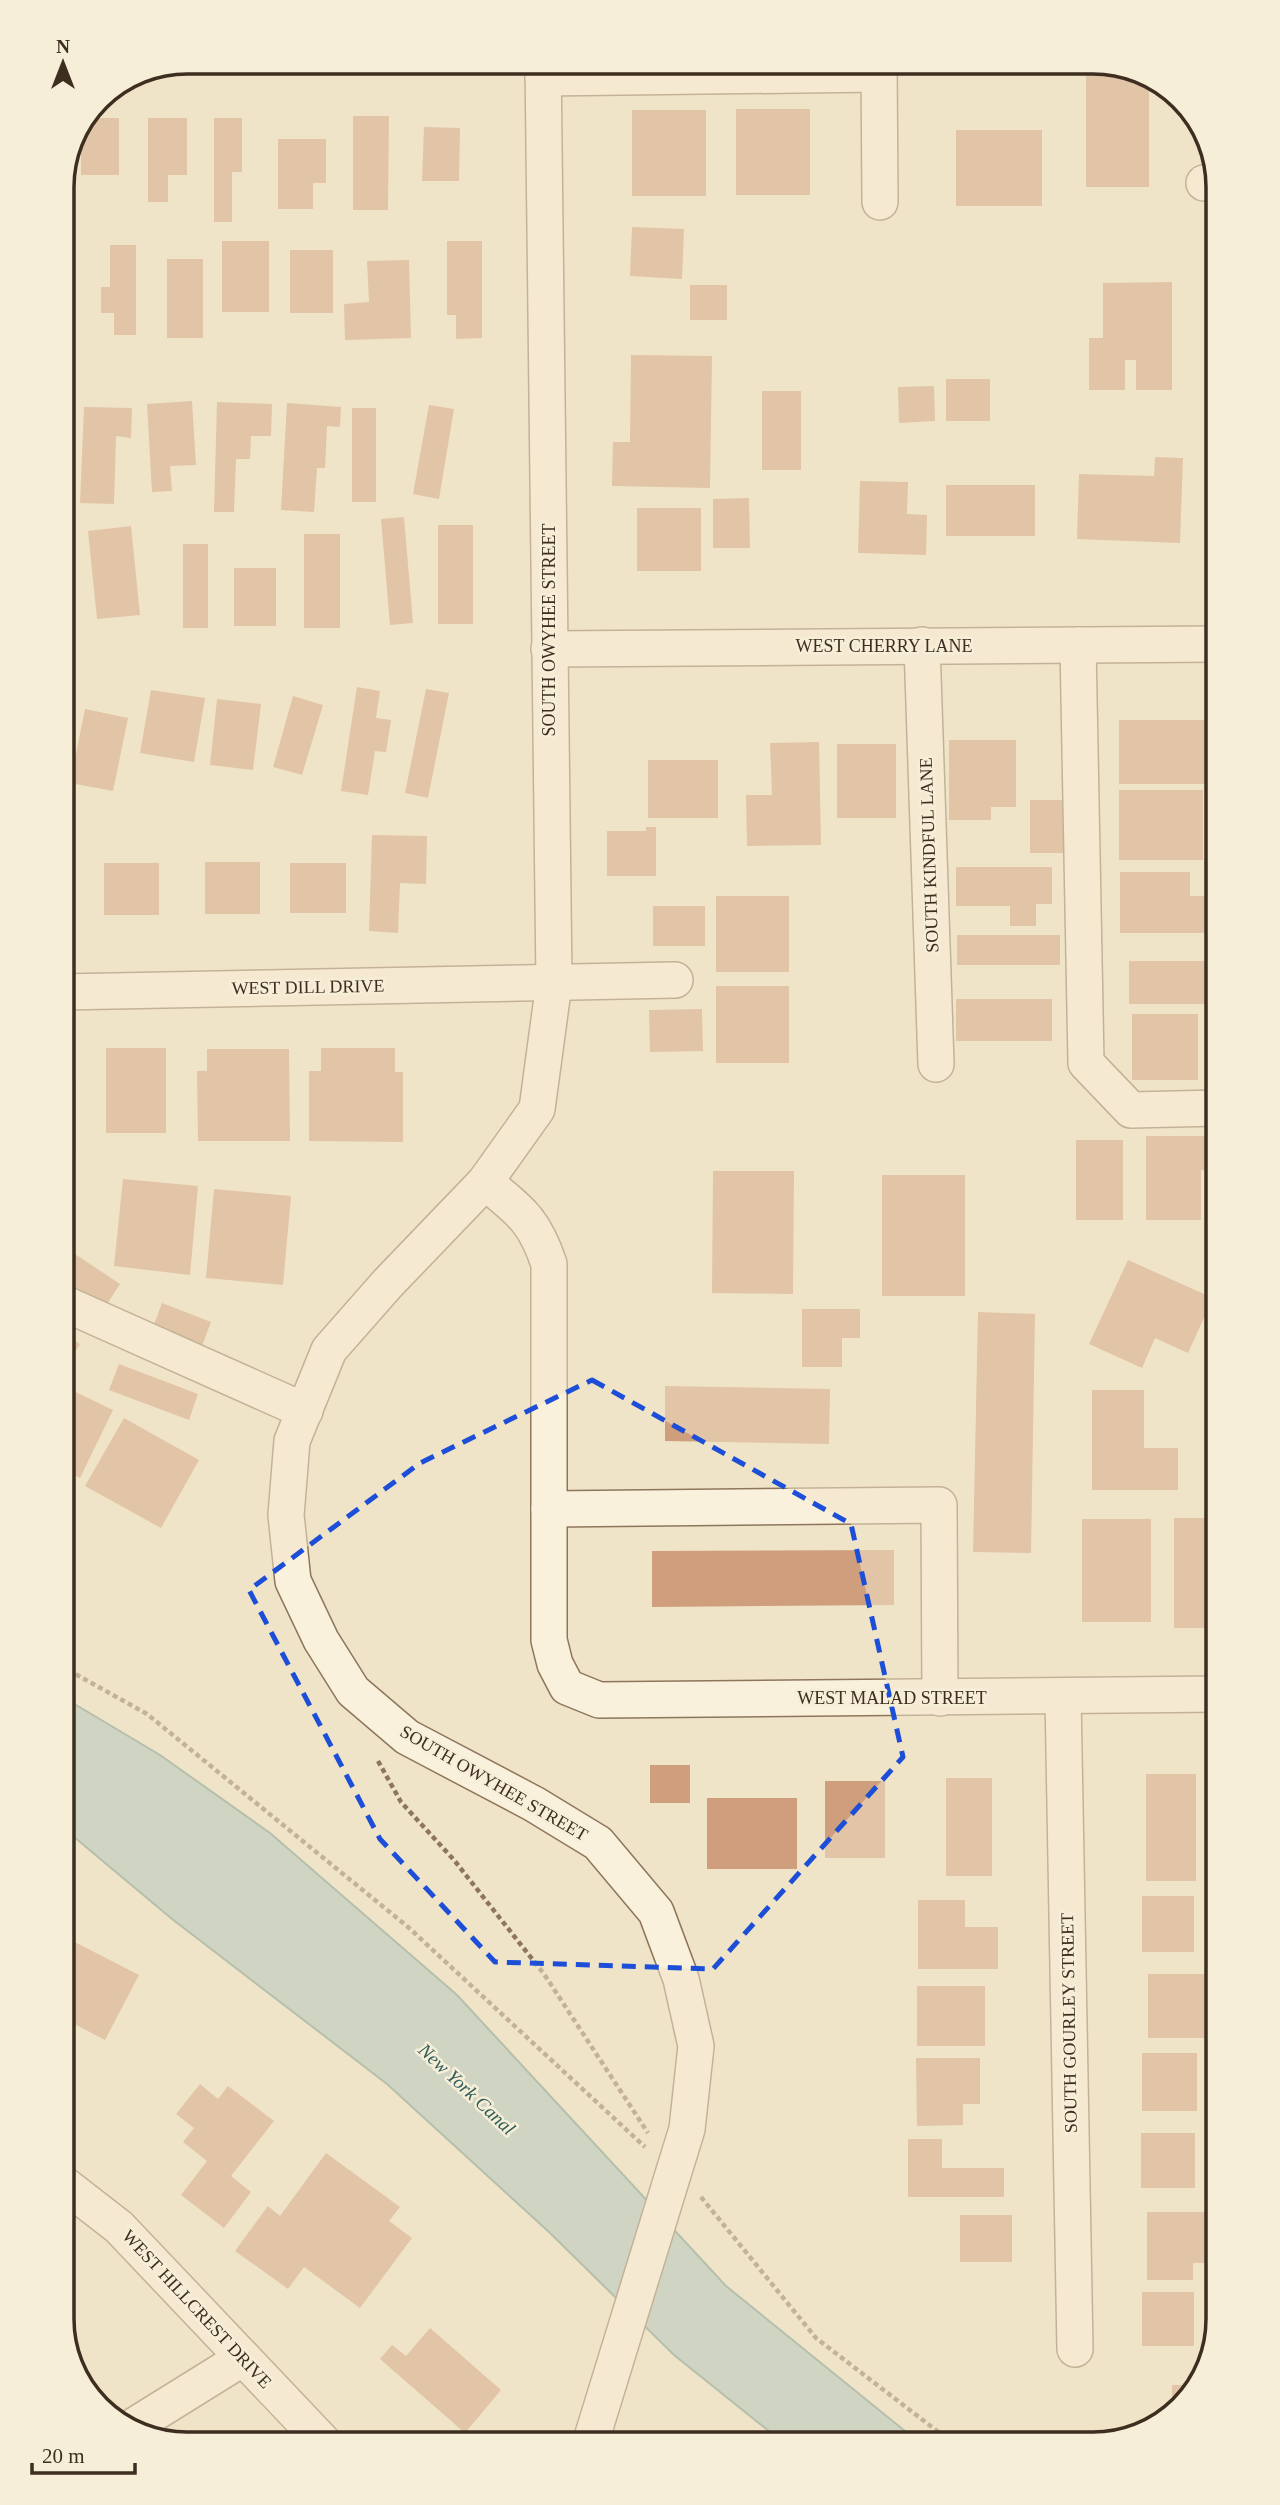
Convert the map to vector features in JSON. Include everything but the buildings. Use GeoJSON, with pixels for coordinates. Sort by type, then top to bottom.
{"type":"FeatureCollection","features":[{"type":"Feature","properties":{"kind":"street","name":"SOUTH OWYHEE STREET"},"geometry":{"type":"LineString","coordinates":[[543,74],[554,983],[537,1109],[485,1182],[388,1283],[329,1350],[292,1441],[286,1514],[293,1581],[321,1640],[353,1691],[407,1737],[534,1804],[598,1843],[656,1912],[681,1979],[696,2046],[687,2129],[594,2431]]}},
{"type":"Feature","properties":{"kind":"street"},"geometry":{"type":"LineString","coordinates":[[879,74],[880,202]]}},
{"type":"Feature","properties":{"kind":"street","name":"WEST CHERRY LANE"},"geometry":{"type":"LineString","coordinates":[[549,649],[1206,644]]}},
{"type":"Feature","properties":{"kind":"street","name":"SOUTH KINDFUL LANE"},"geometry":{"type":"LineString","coordinates":[[922,645],[936,1064]]}},
{"type":"Feature","properties":{"kind":"street"},"geometry":{"type":"LineString","coordinates":[[1078,645],[1086,1063],[1131,1110],[1206,1108]]}},
{"type":"Feature","properties":{"kind":"street","name":"WEST DILL DRIVE"},"geometry":{"type":"LineString","coordinates":[[74,992],[675,980]]}},
{"type":"Feature","properties":{"kind":"street"},"geometry":{"type":"LineString","coordinates":[[485,1182],[529,1219],[549,1264],[549,1509],[939,1505],[940,1698]]}},
{"type":"Feature","properties":{"kind":"street"},"geometry":{"type":"LineString","coordinates":[[74,1308],[305,1412]]}},
{"type":"Feature","properties":{"kind":"street","name":"WEST MALAD STREET"},"geometry":{"type":"LineString","coordinates":[[549,1509],[549,1640],[555,1664],[568,1687],[599,1700],[1206,1694]]}},
{"type":"Feature","properties":{"kind":"street","name":"SOUTH GOURLEY STREET"},"geometry":{"type":"LineString","coordinates":[[1063,1697],[1075,2348]]}},
{"type":"Feature","properties":{"kind":"street","name":"WEST HILLCREST DRIVE"},"geometry":{"type":"LineString","coordinates":[[74,2192],[119,2227],[314,2431]]}},
{"type":"Feature","properties":{"kind":"street"},"geometry":{"type":"LineString","coordinates":[[141,2421],[243,2358]]}},
{"type":"Feature","properties":{"kind":"path"},"geometry":{"type":"LineString","coordinates":[[74,1672],[146,1714],[408,1927],[699,2195],[816,2338],[938,2432]]}},
{"type":"Feature","properties":{"kind":"path"},"geometry":{"type":"LineString","coordinates":[[378,1761],[401,1802],[454,1860],[544,1974],[651,2136]]}},
{"type":"Feature","properties":{"kind":"highlighted area"},"geometry":{"type":"Polygon","coordinates":[[[592,1380],[851,1524],[903,1757],[713,1969],[495,1962],[380,1839],[249,1590],[420,1463],[592,1380]]]}},
{"type":"Feature","properties":{"kind":"water","name":"New York Canal"},"geometry":{"type":"Polygon","coordinates":[[[74,1704],[160,1755],[270,1833],[457,1995],[726,2286],[906,2432],[770,2432],[674,2355],[549,2232],[387,2084],[172,1919],[74,1837],[74,1704]]]}}]}
